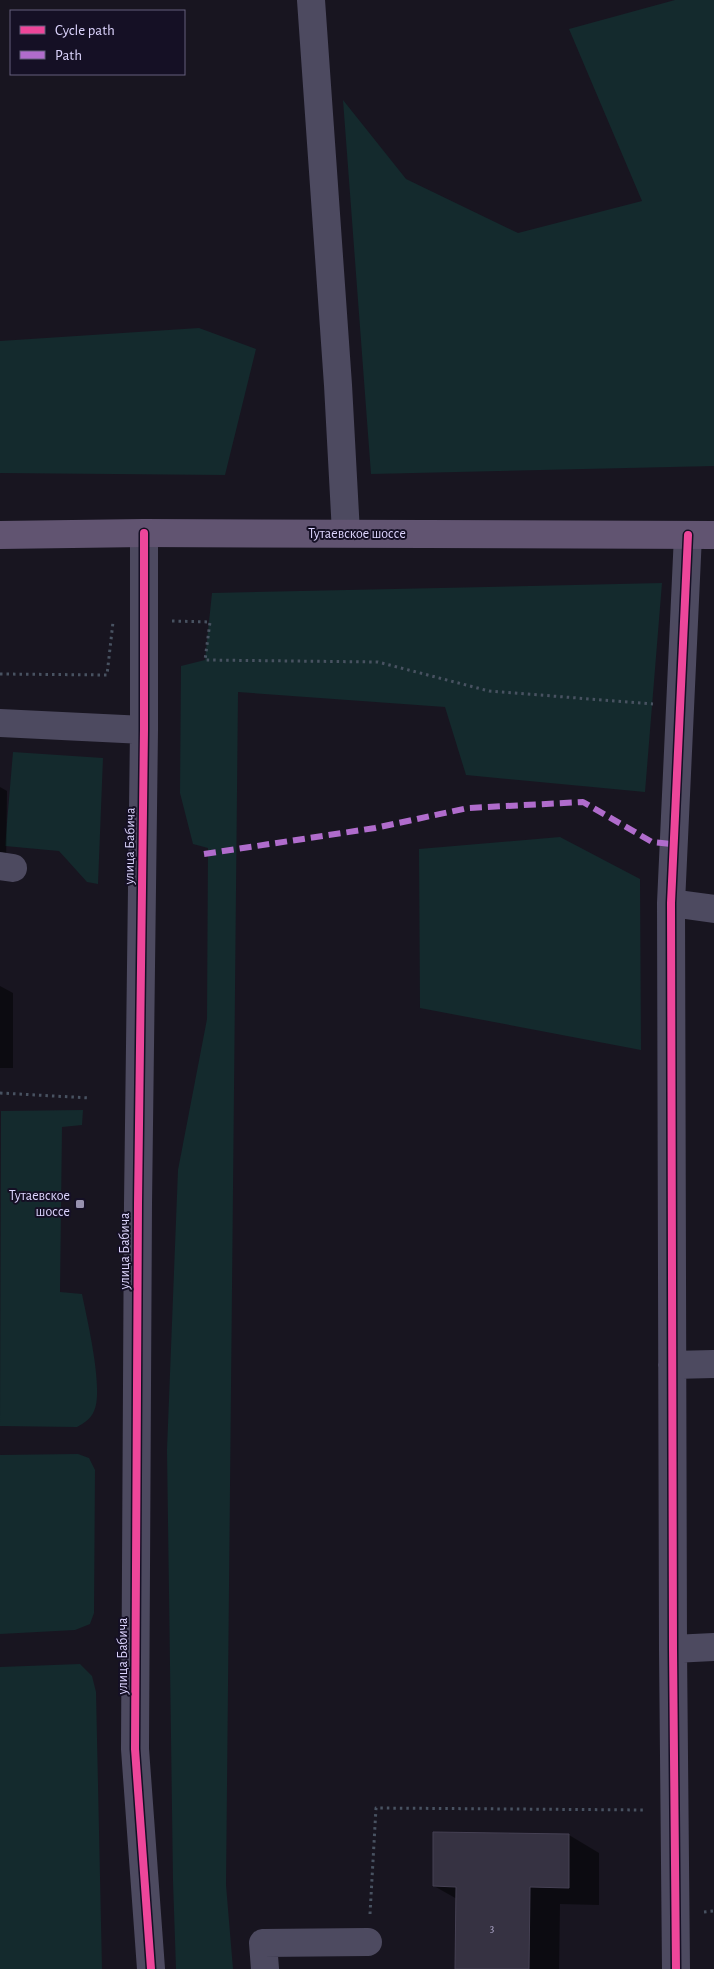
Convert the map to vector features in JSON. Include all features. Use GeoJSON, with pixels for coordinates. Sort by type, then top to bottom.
{"type":"FeatureCollection","features":[{"type":"Feature","properties":{"kind":"main road","name":"Тутаевское шоссе"},"geometry":{"type":"LineString","coordinates":[[0,534],[701,535]]}},
{"type":"Feature","properties":{"kind":"street"},"geometry":{"type":"LineString","coordinates":[[311,0],[346,533]]}},
{"type":"Feature","properties":{"kind":"street","name":"улица Бабича"},"geometry":{"type":"LineString","coordinates":[[144,533],[135,1749],[151,1969]]}},
{"type":"Feature","properties":{"kind":"street"},"geometry":{"type":"LineString","coordinates":[[676,1969],[671,903],[679,706],[701,535]]}},
{"type":"Feature","properties":{"kind":"street"},"geometry":{"type":"LineString","coordinates":[[0,723],[144,730]]}},
{"type":"Feature","properties":{"kind":"street"},"geometry":{"type":"LineString","coordinates":[[671,903],[714,909]]}},
{"type":"Feature","properties":{"kind":"street"},"geometry":{"type":"LineString","coordinates":[[672,1365],[714,1364]]}},
{"type":"Feature","properties":{"kind":"street"},"geometry":{"type":"LineString","coordinates":[[673,1649],[714,1647]]}},
{"type":"Feature","properties":{"kind":"street"},"geometry":{"type":"LineString","coordinates":[[265,1969],[264,1943],[368,1942]]}},
{"type":"Feature","properties":{"kind":"path"},"geometry":{"type":"LineString","coordinates":[[0,674],[107,676],[114,616],[144,621],[210,622],[205,660],[378,662],[489,691],[679,706]]}},
{"type":"Feature","properties":{"kind":"path"},"geometry":{"type":"LineString","coordinates":[[0,1093],[90,1098]]}},
{"type":"Feature","properties":{"kind":"path"},"geometry":{"type":"LineString","coordinates":[[368,1942],[376,1808],[674,1811]]}},
{"type":"Feature","properties":{"kind":"green space"},"geometry":{"type":"Polygon","coordinates":[[[675,0],[714,0],[714,466],[371,474],[343,100],[406,179],[518,233],[642,201],[569,29],[675,0]]]}},
{"type":"Feature","properties":{"kind":"green space"},"geometry":{"type":"Polygon","coordinates":[[[199,328],[256,349],[225,475],[0,473],[0,341],[199,328]]]}},
{"type":"Feature","properties":{"kind":"green space"},"geometry":{"type":"Polygon","coordinates":[[[662,583],[645,792],[466,775],[445,707],[238,692],[226,1885],[233,1969],[176,1969],[167,1450],[178,1170],[207,1019],[208,848],[193,844],[180,793],[181,666],[205,660],[212,593],[662,583]]]}},
{"type":"Feature","properties":{"kind":"green space"},"geometry":{"type":"Polygon","coordinates":[[[13,752],[103,758],[98,884],[87,882],[59,851],[5,846],[13,752]]]}},
{"type":"Feature","properties":{"kind":"green space"},"geometry":{"type":"Polygon","coordinates":[[[560,837],[640,879],[641,1050],[420,1008],[419,849],[560,837]]]}},
{"type":"Feature","properties":{"kind":"green space"},"geometry":{"type":"Polygon","coordinates":[[[83,1110],[82,1125],[62,1127],[60,1292],[82,1294],[96,1371],[97,1401],[93,1414],[77,1427],[0,1426],[1,1111],[83,1110]]]}},
{"type":"Feature","properties":{"kind":"green space"},"geometry":{"type":"Polygon","coordinates":[[[78,1454],[89,1458],[95,1470],[94,1613],[90,1624],[75,1630],[0,1634],[0,1455],[78,1454]]]}},
{"type":"Feature","properties":{"kind":"green space"},"geometry":{"type":"Polygon","coordinates":[[[80,1664],[92,1676],[96,1692],[102,1969],[0,1969],[0,1667],[80,1664]]]}},
{"type":"Feature","properties":{"kind":"building"},"geometry":{"type":"Polygon","coordinates":[[[433,1832],[569,1834],[569,1888],[530,1887],[529,1969],[455,1969],[456,1887],[433,1886],[433,1832]]]}},
{"type":"Feature","properties":{"kind":"marked path"},"geometry":{"type":"LineString","coordinates":[[204,854],[375,828],[468,808],[583,802],[652,842],[672,844]]}},
{"type":"Feature","properties":{"kind":"cycle path"},"geometry":{"type":"LineString","coordinates":[[144,533],[135,1749],[151,1969]]}},
{"type":"Feature","properties":{"kind":"cycle path"},"geometry":{"type":"LineString","coordinates":[[676,1969],[671,903],[688,535]]}},
{"type":"Feature","properties":{"kind":"place","name":"Тутаевское шоссе"},"geometry":{"type":"Point","coordinates":[80,1204]}}]}
